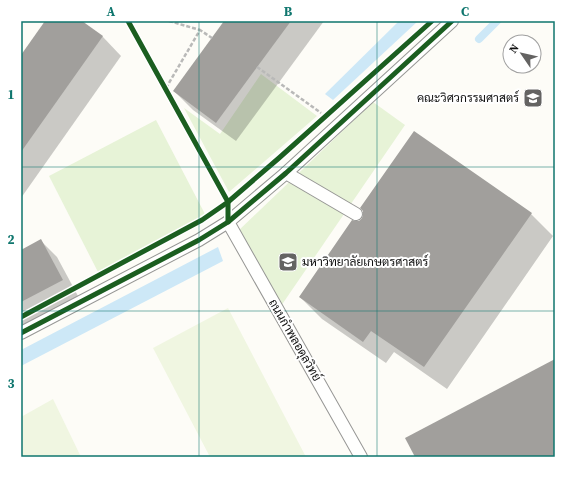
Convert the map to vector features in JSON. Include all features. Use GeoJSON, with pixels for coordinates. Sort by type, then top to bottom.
{"type":"FeatureCollection","features":[{"type":"Feature","properties":{"kind":"lane"},"geometry":{"type":"LineString","coordinates":[[21,333],[199,240],[228,222],[286,173],[452,21]]}},
{"type":"Feature","properties":{"kind":"lane"},"geometry":{"type":"LineString","coordinates":[[286,173],[356,214]]}},
{"type":"Feature","properties":{"kind":"lane","name":"ถนนกำพลอดุลวิทย์"},"geometry":{"type":"LineString","coordinates":[[228,222],[361,457]]}},
{"type":"Feature","properties":{"kind":"path"},"geometry":{"type":"LineString","coordinates":[[169,21],[200,30],[212,38]]}},
{"type":"Feature","properties":{"kind":"path"},"geometry":{"type":"LineString","coordinates":[[166,88],[200,30]]}},
{"type":"Feature","properties":{"kind":"path"},"geometry":{"type":"LineString","coordinates":[[258,67],[327,116]]}},
{"type":"Feature","properties":{"kind":"path"},"geometry":{"type":"LineString","coordinates":[[162,82],[169,95]]}},
{"type":"Feature","properties":{"kind":"green space"},"geometry":{"type":"Polygon","coordinates":[[[261,74],[317,116],[229,192],[184,108],[220,134],[261,74]]]}},
{"type":"Feature","properties":{"kind":"green space"},"geometry":{"type":"Polygon","coordinates":[[[373,102],[405,125],[281,306],[237,232],[373,102]]]}},
{"type":"Feature","properties":{"kind":"green space"},"geometry":{"type":"Polygon","coordinates":[[[156,120],[206,216],[98,272],[49,176],[156,120]]]}},
{"type":"Feature","properties":{"kind":"green space"},"geometry":{"type":"Polygon","coordinates":[[[228,308],[306,457],[210,457],[153,348],[228,308]]]}},
{"type":"Feature","properties":{"kind":"green space"},"geometry":{"type":"Polygon","coordinates":[[[53,399],[81,457],[21,457],[21,417],[53,399]]]}},
{"type":"Feature","properties":{"kind":"water"},"geometry":{"type":"Polygon","coordinates":[[[399,21],[418,21],[333,100],[325,94],[399,21]]]}},
{"type":"Feature","properties":{"kind":"water"},"geometry":{"type":"Polygon","coordinates":[[[218,247],[223,261],[21,366],[21,350],[218,247]]]}},
{"type":"Feature","properties":{"kind":"building"},"geometry":{"type":"Polygon","coordinates":[[[45,21],[82,21],[103,36],[21,152],[21,55],[45,21]]]}},
{"type":"Feature","properties":{"kind":"building"},"geometry":{"type":"Polygon","coordinates":[[[224,21],[291,21],[216,123],[173,91],[224,21]]]}},
{"type":"Feature","properties":{"kind":"building"},"geometry":{"type":"Polygon","coordinates":[[[414,131],[532,213],[424,367],[371,331],[363,342],[299,297],[352,220],[359,221],[362,218],[363,211],[360,208],[414,131]]]}},
{"type":"Feature","properties":{"kind":"building"},"geometry":{"type":"Polygon","coordinates":[[[41,239],[63,280],[21,302],[21,250],[41,239]]]}},
{"type":"Feature","properties":{"kind":"building"},"geometry":{"type":"Polygon","coordinates":[[[555,359],[555,457],[415,457],[405,438],[555,359]]]}},
{"type":"Feature","properties":{"kind":"waterway"},"geometry":{"type":"LineString","coordinates":[[479,39],[497,21]]}},
{"type":"Feature","properties":{"kind":"cycle path"},"geometry":{"type":"LineString","coordinates":[[128,21],[228,202],[228,222]]}},
{"type":"Feature","properties":{"kind":"cycle path"},"geometry":{"type":"LineString","coordinates":[[21,317],[202,220],[228,202],[432,21]]}},
{"type":"Feature","properties":{"kind":"cycle path"},"geometry":{"type":"LineString","coordinates":[[21,333],[199,240],[228,222],[286,173],[452,21]]}},
{"type":"Feature","properties":{"kind":"place","name":"คณะวิศวกรรมศาสตร์"},"geometry":{"type":"Point","coordinates":[533,98]}},
{"type":"Feature","properties":{"kind":"place","name":"มหาวิทยาลัยเกษตรศาสตร์"},"geometry":{"type":"Point","coordinates":[288,262]}}]}
